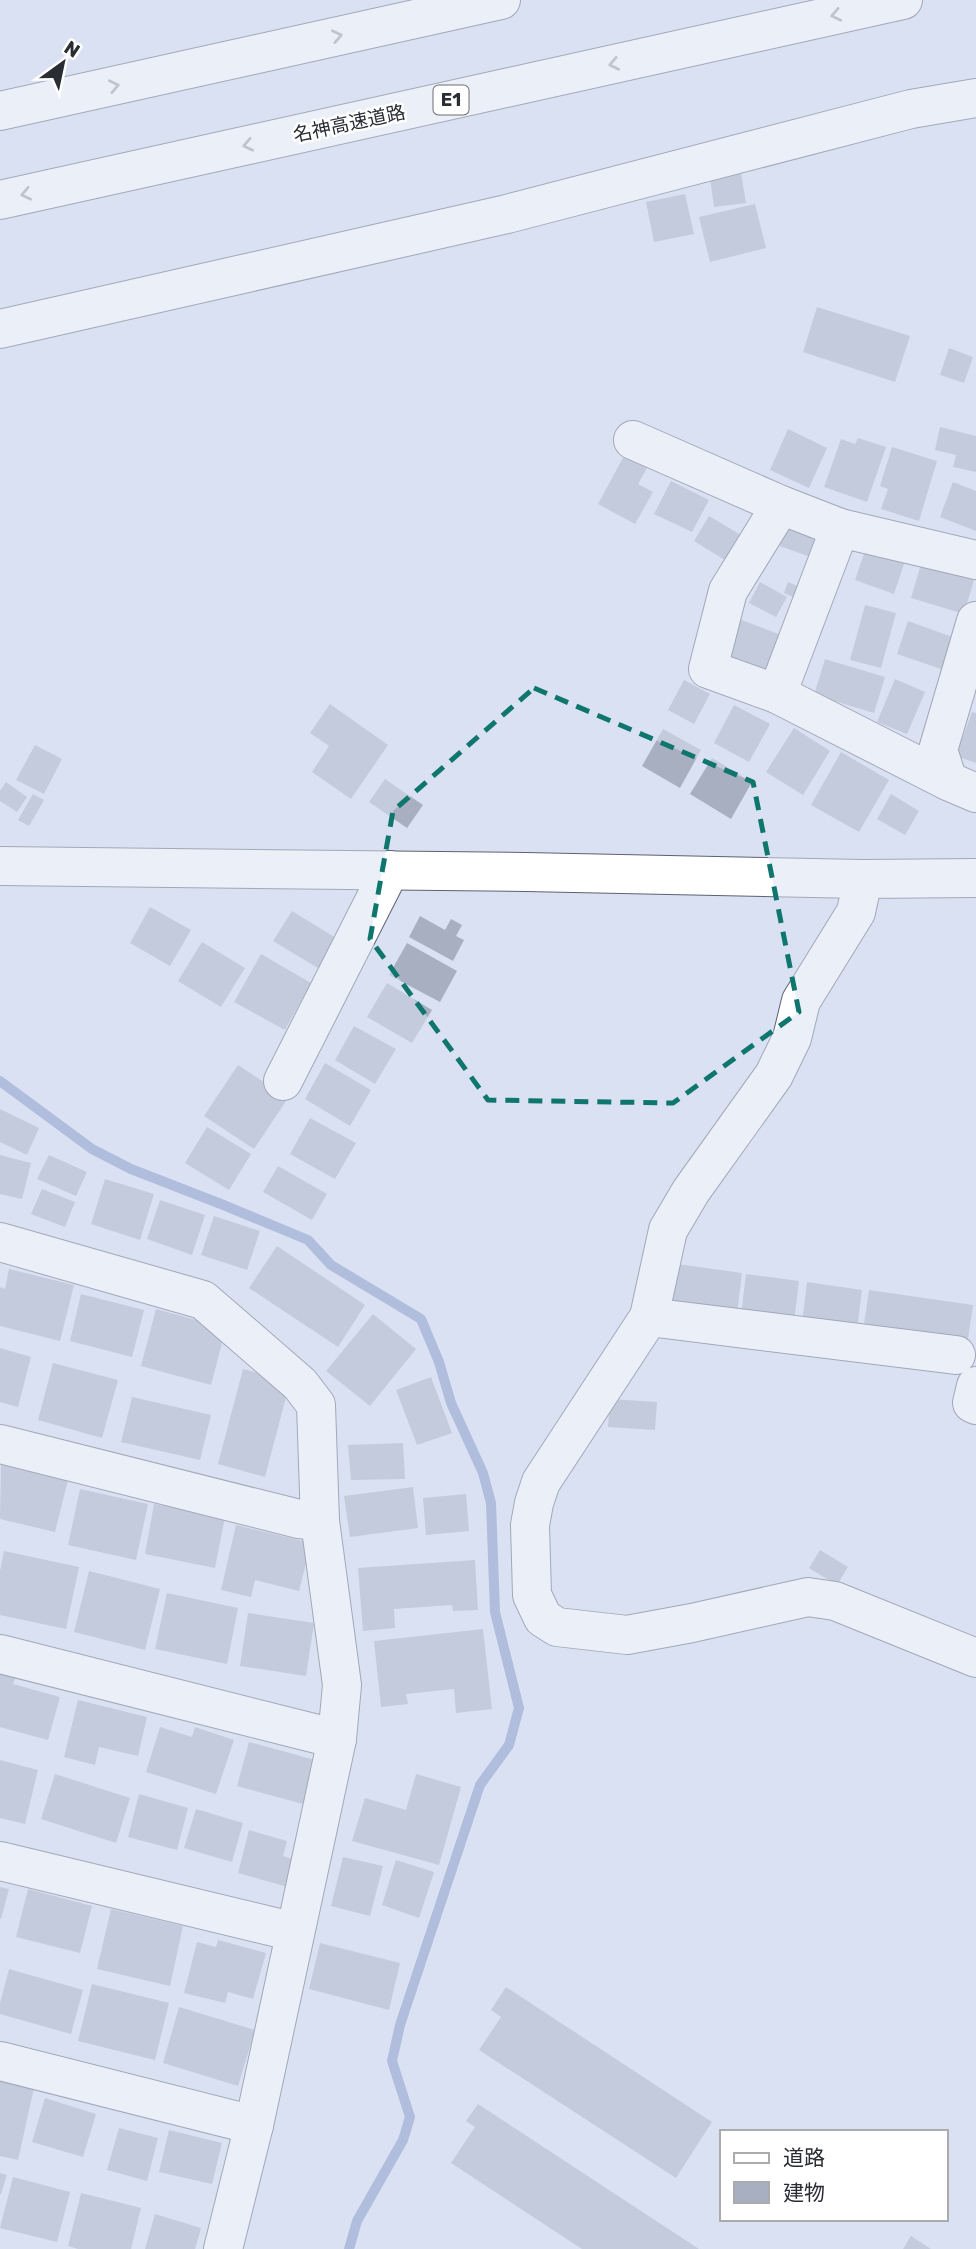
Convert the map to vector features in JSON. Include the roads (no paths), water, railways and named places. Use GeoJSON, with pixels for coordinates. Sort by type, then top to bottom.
{"type":"FeatureCollection","features":[{"type":"Feature","properties":{"kind":"main road"},"geometry":{"type":"LineString","coordinates":[[0,111],[501,0]]}},
{"type":"Feature","properties":{"kind":"main road","name":"名神高速道路"},"geometry":{"type":"LineString","coordinates":[[0,200],[903,0]]}},
{"type":"Feature","properties":{"kind":"main road"},"geometry":{"type":"LineString","coordinates":[[0,329],[507,214],[911,109],[976,98]]}},
{"type":"Feature","properties":{"kind":"main road"},"geometry":{"type":"LineString","coordinates":[[633,440],[780,505],[840,528],[976,560]]}},
{"type":"Feature","properties":{"kind":"main road"},"geometry":{"type":"LineString","coordinates":[[780,505],[728,591],[708,668],[777,694],[962,787]]}},
{"type":"Feature","properties":{"kind":"main road"},"geometry":{"type":"LineString","coordinates":[[777,694],[840,528]]}},
{"type":"Feature","properties":{"kind":"main road"},"geometry":{"type":"LineString","coordinates":[[962,787],[938,750],[976,621]]}},
{"type":"Feature","properties":{"kind":"main road"},"geometry":{"type":"LineString","coordinates":[[0,866],[863,879],[976,877]]}},
{"type":"Feature","properties":{"kind":"main road"},"geometry":{"type":"LineString","coordinates":[[283,1081],[390,870]]}},
{"type":"Feature","properties":{"kind":"main road"},"geometry":{"type":"LineString","coordinates":[[863,879],[856,912],[801,1001],[792,1038],[774,1075],[691,1191],[667,1230],[649,1317],[547,1472],[537,1492],[530,1525],[532,1595],[543,1618],[557,1627],[627,1634],[692,1623],[808,1597],[821,1598],[835,1601],[976,1658]]}},
{"type":"Feature","properties":{"kind":"main road"},"geometry":{"type":"LineString","coordinates":[[0,1242],[203,1300],[300,1384],[316,1405],[320,1521],[341,1685],[337,1739],[254,2125],[223,2249]]}},
{"type":"Feature","properties":{"kind":"main road"},"geometry":{"type":"LineString","coordinates":[[649,1317],[966,1371],[972,1403],[976,1405]]}},
{"type":"Feature","properties":{"kind":"main road"},"geometry":{"type":"LineString","coordinates":[[0,1444],[299,1519],[320,1521]]}},
{"type":"Feature","properties":{"kind":"main road"},"geometry":{"type":"LineString","coordinates":[[0,1654],[337,1739]]}},
{"type":"Feature","properties":{"kind":"main road"},"geometry":{"type":"LineString","coordinates":[[0,1861],[295,1932]]}},
{"type":"Feature","properties":{"kind":"main road"},"geometry":{"type":"LineString","coordinates":[[0,2061],[254,2125]]}},
{"type":"Feature","properties":{"kind":"waterway"},"geometry":{"type":"LineString","coordinates":[[0,1081],[92,1149],[131,1169],[308,1240],[331,1265],[421,1319],[439,1362],[451,1403],[483,1473],[491,1503],[495,1612],[519,1708],[509,1745],[480,1785],[400,2025],[392,2061],[410,2117],[403,2140],[357,2221],[349,2249]]}}]}
